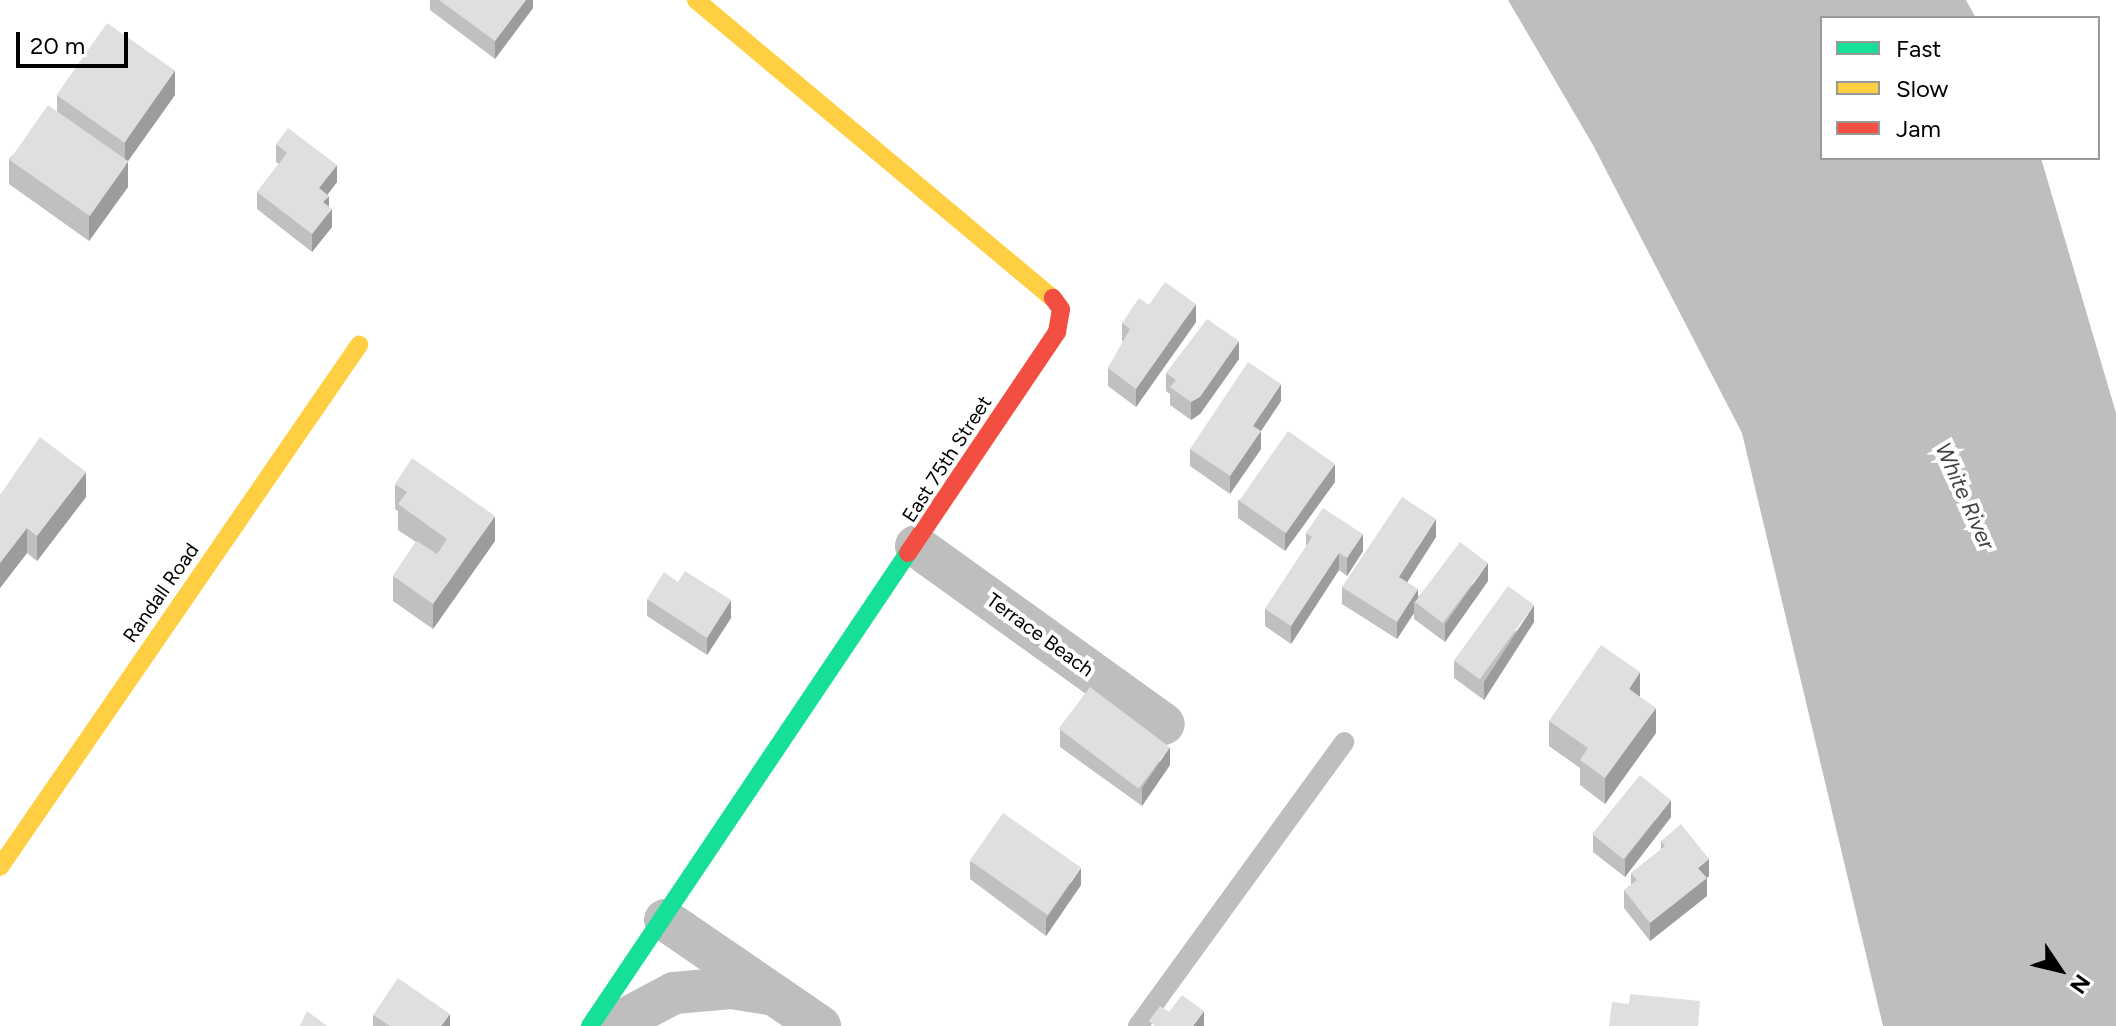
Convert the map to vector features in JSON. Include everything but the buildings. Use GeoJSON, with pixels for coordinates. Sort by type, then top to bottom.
{"type":"FeatureCollection","features":[{"type":"Feature","properties":{"kind":"street","name":"East 75th Street"},"geometry":{"type":"LineString","coordinates":[[590,1026],[665,920],[1057,332],[1061,309],[1048,291],[696,0]]}},
{"type":"Feature","properties":{"kind":"street","name":"Randall Road"},"geometry":{"type":"LineString","coordinates":[[0,867],[359,345]]}},
{"type":"Feature","properties":{"kind":"street","name":"Terrace Beach"},"geometry":{"type":"LineString","coordinates":[[916,546],[1164,724]]}},
{"type":"Feature","properties":{"kind":"street"},"geometry":{"type":"LineString","coordinates":[[665,920],[820,1026]]}},
{"type":"Feature","properties":{"kind":"street"},"geometry":{"type":"LineString","coordinates":[[612,1026],[674,993],[731,988],[777,996]]}},
{"type":"Feature","properties":{"kind":"lane"},"geometry":{"type":"LineString","coordinates":[[1138,1026],[1344,742]]}},
{"type":"Feature","properties":{"kind":"water","name":"White River"},"geometry":{"type":"Polygon","coordinates":[[[1508,0],[1966,0],[1975,16],[1820,16],[1820,160],[2042,160],[2116,413],[2116,1026],[1883,1026],[1742,433],[1593,145],[1508,0]]]}},
{"type":"Feature","properties":{"kind":"traffic: fast"},"geometry":{"type":"LineString","coordinates":[[590,1026],[908,553]]}},
{"type":"Feature","properties":{"kind":"traffic: slow"},"geometry":{"type":"LineString","coordinates":[[696,0],[1053,298]]}},
{"type":"Feature","properties":{"kind":"traffic: slow"},"geometry":{"type":"LineString","coordinates":[[0,867],[359,345]]}},
{"type":"Feature","properties":{"kind":"traffic: jam"},"geometry":{"type":"LineString","coordinates":[[908,553],[1057,332],[1061,309],[1053,298]]}}]}
